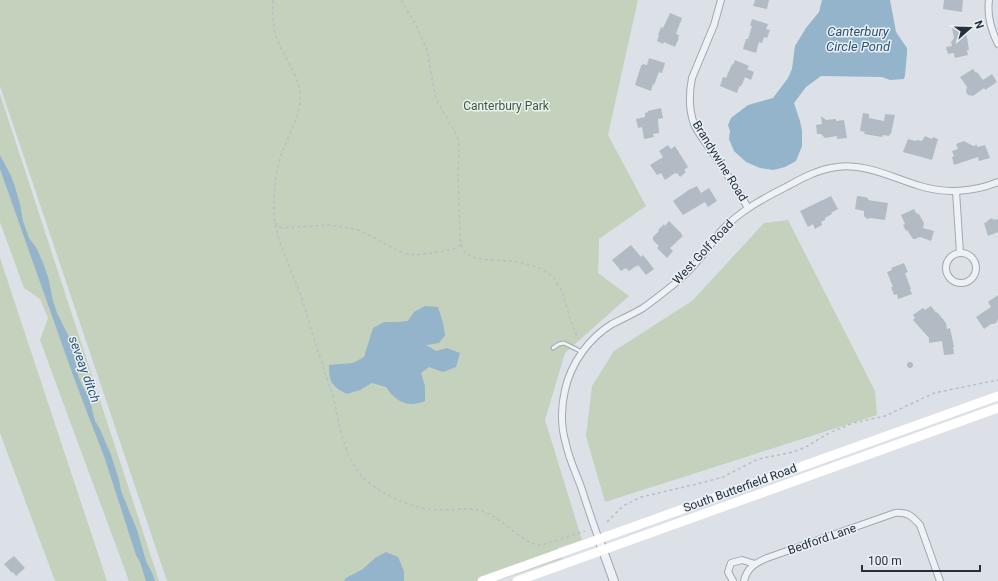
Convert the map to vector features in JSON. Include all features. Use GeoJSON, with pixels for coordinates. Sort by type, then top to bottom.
{"type":"FeatureCollection","features":[{"type":"Feature","properties":{"kind":"main road","name":"South Butterfield Road"},"geometry":{"type":"LineString","coordinates":[[517,581],[601,545],[998,396]]}},
{"type":"Feature","properties":{"kind":"main road","name":"South Butterfield Road"},"geometry":{"type":"LineString","coordinates":[[482,581],[601,545],[998,408]]}},
{"type":"Feature","properties":{"kind":"street","name":"Brandywine Road"},"geometry":{"type":"LineString","coordinates":[[721,0],[714,25],[692,78],[690,86],[690,99],[692,115],[697,130],[748,208]]}},
{"type":"Feature","properties":{"kind":"street"},"geometry":{"type":"LineString","coordinates":[[989,0],[988,7],[990,24],[998,44]]}},
{"type":"Feature","properties":{"kind":"street","name":"West Golf Road"},"geometry":{"type":"LineString","coordinates":[[614,581],[566,444],[562,420],[565,388],[577,360],[587,346],[611,325],[642,308],[661,295],[699,260],[720,232],[732,220],[748,208],[758,201],[822,170],[851,166],[865,168],[928,188],[956,191],[968,190],[998,182]]}},
{"type":"Feature","properties":{"kind":"street"},"geometry":{"type":"LineString","coordinates":[[956,191],[960,253]]}},
{"type":"Feature","properties":{"kind":"street"},"geometry":{"type":"LineString","coordinates":[[960,253],[969,256],[973,259],[975,264],[972,278],[963,282],[953,281],[947,274],[946,269],[948,260],[960,253]]}},
{"type":"Feature","properties":{"kind":"street","name":"Bedford Lane"},"geometry":{"type":"LineString","coordinates":[[755,564],[767,558],[895,513],[902,512],[915,518],[920,525],[940,581]]}},
{"type":"Feature","properties":{"kind":"street"},"geometry":{"type":"LineString","coordinates":[[733,581],[728,572],[731,563],[742,560],[755,564]]}},
{"type":"Feature","properties":{"kind":"street"},"geometry":{"type":"LineString","coordinates":[[744,581],[749,569],[755,564]]}},
{"type":"Feature","properties":{"kind":"lane"},"geometry":{"type":"LineString","coordinates":[[554,348],[559,344],[564,343],[582,352]]}},
{"type":"Feature","properties":{"kind":"path"},"geometry":{"type":"LineString","coordinates":[[273,0],[273,24],[275,34],[299,86],[300,95],[299,112],[280,158],[275,190],[274,222],[281,247],[303,302],[334,400],[344,443],[357,470],[365,480],[389,495],[420,507],[430,510],[477,510],[485,512],[537,546],[585,531]]}},
{"type":"Feature","properties":{"kind":"path"},"geometry":{"type":"LineString","coordinates":[[401,0],[415,23],[427,50],[435,95],[459,142],[458,185],[461,245],[467,254],[477,258],[519,263],[549,273],[559,287],[572,326],[579,339]]}},
{"type":"Feature","properties":{"kind":"path"},"geometry":{"type":"LineString","coordinates":[[274,222],[282,228],[328,225],[358,230],[398,251],[407,254],[417,255],[439,252],[461,245]]}},
{"type":"Feature","properties":{"kind":"path"},"geometry":{"type":"LineString","coordinates":[[608,522],[623,506],[641,497],[723,477],[758,459],[789,453],[804,448],[829,433],[853,423],[885,416],[934,394],[998,380]]}},
{"type":"Feature","properties":{"kind":"green space","name":"Canterbury Park"},"geometry":{"type":"Polygon","coordinates":[[[0,0],[638,0],[608,135],[646,206],[599,239],[598,273],[629,296],[565,353],[545,420],[582,540],[558,548],[562,559],[497,581],[167,581],[0,86],[0,0]]]}},
{"type":"Feature","properties":{"kind":"green space"},"geometry":{"type":"Polygon","coordinates":[[[0,94],[159,581],[129,581],[40,340],[48,318],[40,299],[24,288],[0,222],[0,94]]]}},
{"type":"Feature","properties":{"kind":"green space"},"geometry":{"type":"Polygon","coordinates":[[[788,220],[875,391],[877,415],[605,502],[586,436],[592,386],[614,351],[692,301],[764,223],[788,220]]]}},
{"type":"Feature","properties":{"kind":"green space"},"geometry":{"type":"Polygon","coordinates":[[[0,258],[107,581],[55,581],[0,433],[0,258]]]}},
{"type":"Feature","properties":{"kind":"water","name":"Canterbury Circle Pond"},"geometry":{"type":"Polygon","coordinates":[[[822,0],[890,0],[896,32],[907,48],[904,79],[890,80],[882,77],[821,76],[806,87],[794,103],[802,131],[802,146],[796,161],[785,167],[773,170],[760,168],[746,162],[734,151],[729,139],[730,131],[728,125],[731,118],[748,105],[773,98],[788,78],[792,69],[795,46],[806,28],[819,12],[822,0]]]}},
{"type":"Feature","properties":{"kind":"water"},"geometry":{"type":"Polygon","coordinates":[[[0,155],[14,184],[23,221],[29,238],[37,249],[43,263],[57,313],[70,339],[79,378],[89,397],[95,421],[111,455],[121,491],[137,530],[146,561],[155,581],[146,581],[140,562],[136,555],[104,456],[74,378],[0,169],[0,155]]]}},
{"type":"Feature","properties":{"kind":"water"},"geometry":{"type":"Polygon","coordinates":[[[425,306],[438,307],[445,335],[439,343],[426,345],[436,351],[447,348],[460,353],[456,367],[443,372],[429,367],[421,373],[425,386],[425,401],[408,404],[398,400],[386,387],[372,383],[360,390],[347,394],[338,389],[332,383],[329,365],[353,363],[364,357],[373,328],[384,322],[408,321],[414,312],[425,306]]]}},
{"type":"Feature","properties":{"kind":"water"},"geometry":{"type":"Polygon","coordinates":[[[386,552],[398,557],[404,571],[404,581],[344,581],[346,578],[363,569],[375,558],[386,552]]]}},
{"type":"Feature","properties":{"kind":"building"},"geometry":{"type":"Polygon","coordinates":[[[755,0],[769,0],[767,9],[753,6],[755,0]]]}},
{"type":"Feature","properties":{"kind":"building"},"geometry":{"type":"Polygon","coordinates":[[[944,0],[963,0],[962,12],[943,9],[944,0]]]}},
{"type":"Feature","properties":{"kind":"building"},"geometry":{"type":"Polygon","coordinates":[[[670,13],[682,18],[676,34],[679,35],[679,38],[675,47],[664,42],[663,44],[657,41],[661,27],[663,28],[670,13]]]}},
{"type":"Feature","properties":{"kind":"building"},"geometry":{"type":"Polygon","coordinates":[[[752,19],[768,24],[766,29],[770,30],[767,38],[764,37],[762,43],[759,42],[756,53],[743,49],[752,26],[750,26],[752,19]]]}},
{"type":"Feature","properties":{"kind":"building"},"geometry":{"type":"Polygon","coordinates":[[[965,25],[969,50],[967,50],[968,55],[955,58],[954,53],[948,54],[946,47],[952,46],[951,42],[954,38],[952,28],[965,25]]]}},
{"type":"Feature","properties":{"kind":"building"},"geometry":{"type":"Polygon","coordinates":[[[649,58],[665,63],[662,73],[659,72],[651,91],[635,85],[641,66],[643,64],[647,65],[649,58]]]}},
{"type":"Feature","properties":{"kind":"building"},"geometry":{"type":"Polygon","coordinates":[[[735,60],[749,66],[747,69],[754,72],[751,80],[745,77],[737,93],[720,86],[723,77],[726,78],[735,60]]]}},
{"type":"Feature","properties":{"kind":"building"},"geometry":{"type":"Polygon","coordinates":[[[973,69],[983,80],[992,74],[997,82],[985,90],[984,88],[973,96],[968,95],[966,92],[967,87],[960,77],[973,69]]]}},
{"type":"Feature","properties":{"kind":"building"},"geometry":{"type":"Polygon","coordinates":[[[661,108],[663,118],[658,119],[659,133],[653,134],[654,137],[644,139],[642,127],[638,128],[636,119],[645,117],[645,113],[648,111],[661,108]]]}},
{"type":"Feature","properties":{"kind":"building"},"geometry":{"type":"Polygon","coordinates":[[[863,113],[869,114],[869,118],[884,121],[885,114],[895,115],[891,134],[889,136],[883,135],[882,137],[864,134],[865,132],[860,131],[863,113]]]}},
{"type":"Feature","properties":{"kind":"building"},"geometry":{"type":"Polygon","coordinates":[[[821,116],[826,120],[844,120],[847,138],[837,139],[837,136],[825,138],[821,134],[817,134],[816,125],[822,124],[821,116]]]}},
{"type":"Feature","properties":{"kind":"building"},"geometry":{"type":"Polygon","coordinates":[[[925,136],[932,139],[933,137],[938,139],[932,160],[903,152],[908,139],[922,141],[925,136]]]}},
{"type":"Feature","properties":{"kind":"building"},"geometry":{"type":"Polygon","coordinates":[[[964,141],[973,146],[977,145],[977,147],[985,145],[990,158],[979,161],[978,157],[954,165],[952,157],[954,156],[952,151],[958,149],[956,144],[964,141]]]}},
{"type":"Feature","properties":{"kind":"building"},"geometry":{"type":"Polygon","coordinates":[[[668,145],[671,149],[675,146],[688,167],[684,170],[686,172],[680,177],[677,173],[675,173],[665,180],[661,173],[657,175],[650,165],[663,157],[659,151],[668,145]]]}},
{"type":"Feature","properties":{"kind":"building"},"geometry":{"type":"Polygon","coordinates":[[[697,186],[701,193],[709,188],[717,201],[708,207],[705,202],[683,215],[673,201],[697,186]]]}},
{"type":"Feature","properties":{"kind":"building"},"geometry":{"type":"Polygon","coordinates":[[[831,196],[838,209],[821,222],[822,225],[815,229],[813,224],[808,227],[800,211],[831,196]]]}},
{"type":"Feature","properties":{"kind":"building"},"geometry":{"type":"Polygon","coordinates":[[[857,196],[868,198],[868,200],[888,203],[885,220],[868,219],[864,216],[864,211],[855,209],[857,196]]]}},
{"type":"Feature","properties":{"kind":"building"},"geometry":{"type":"Polygon","coordinates":[[[914,209],[924,223],[923,228],[934,231],[931,241],[920,237],[913,239],[907,230],[906,231],[901,215],[914,209]]]}},
{"type":"Feature","properties":{"kind":"building"},"geometry":{"type":"Polygon","coordinates":[[[992,218],[993,220],[998,219],[998,232],[988,236],[984,223],[992,218]]]}},
{"type":"Feature","properties":{"kind":"building"},"geometry":{"type":"Polygon","coordinates":[[[669,221],[683,236],[670,248],[673,251],[667,258],[657,248],[659,246],[653,240],[653,237],[664,224],[665,226],[669,221]]]}},
{"type":"Feature","properties":{"kind":"building"},"geometry":{"type":"Polygon","coordinates":[[[631,245],[641,257],[643,255],[654,269],[646,275],[638,265],[629,271],[626,268],[621,271],[612,260],[631,245]]]}},
{"type":"Feature","properties":{"kind":"building"},"geometry":{"type":"Polygon","coordinates":[[[904,263],[908,272],[905,273],[912,294],[898,299],[897,294],[894,295],[891,287],[893,287],[887,272],[892,270],[891,268],[904,263]]]}},
{"type":"Feature","properties":{"kind":"building"},"geometry":{"type":"Polygon","coordinates":[[[998,295],[997,322],[984,329],[976,317],[991,307],[988,302],[998,295]]]}},
{"type":"Feature","properties":{"kind":"building"},"geometry":{"type":"Polygon","coordinates":[[[931,306],[946,323],[947,329],[950,328],[954,354],[944,355],[942,341],[929,343],[929,338],[913,320],[915,318],[913,315],[923,308],[925,310],[931,306]]]}},
{"type":"Feature","properties":{"kind":"building"},"geometry":{"type":"Polygon","coordinates":[[[910,362],[913,365],[910,368],[907,365],[910,362]]]}},
{"type":"Feature","properties":{"kind":"building"},"geometry":{"type":"Polygon","coordinates":[[[14,556],[25,568],[16,576],[4,564],[14,556]]]}},
{"type":"Feature","properties":{"kind":"water label","name":"seveay ditch"},"geometry":{"type":"Point","coordinates":[85,369]}}]}
